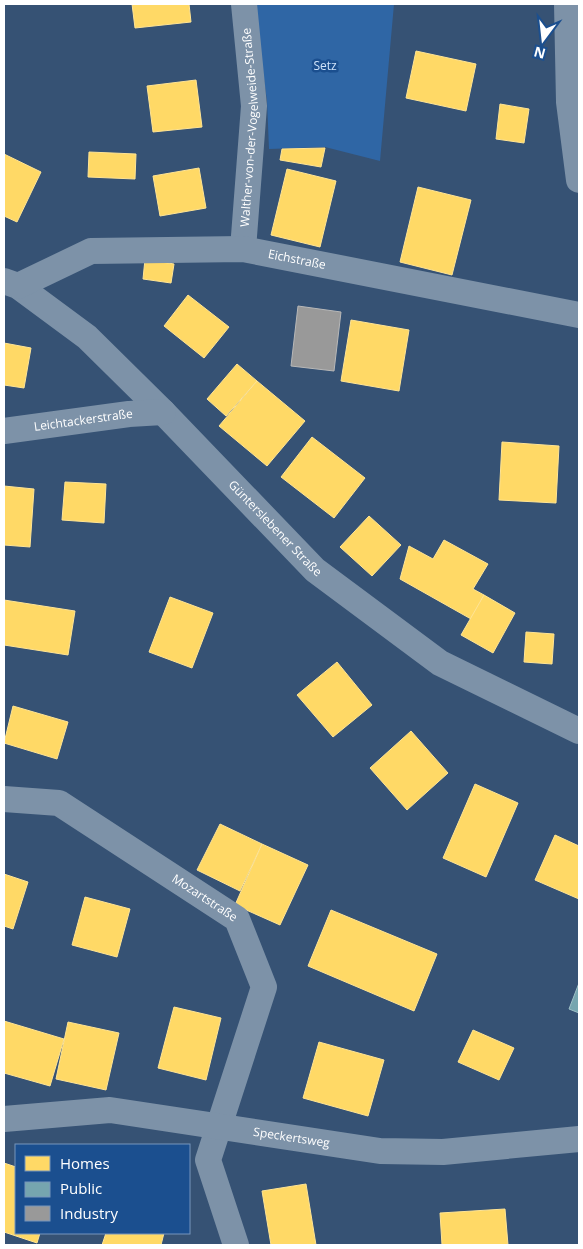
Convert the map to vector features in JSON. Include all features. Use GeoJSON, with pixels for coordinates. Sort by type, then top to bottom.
{"type":"FeatureCollection","features":[{"type":"Feature","properties":{"kind":"street","name":"Walther-von-der-Vogelweide-Straße"},"geometry":{"type":"LineString","coordinates":[[244,4],[254,106],[244,249]]}},
{"type":"Feature","properties":{"kind":"street"},"geometry":{"type":"LineString","coordinates":[[567,4],[569,102],[579,180]]}},
{"type":"Feature","properties":{"kind":"street","name":"Eichstraße"},"geometry":{"type":"LineString","coordinates":[[11,283],[91,251],[244,249],[579,316]]}},
{"type":"Feature","properties":{"kind":"street","name":"Günterslebener Straße"},"geometry":{"type":"LineString","coordinates":[[11,283],[87,337],[163,412],[315,570],[440,663],[579,731]]}},
{"type":"Feature","properties":{"kind":"street","name":"Leichtackerstraße"},"geometry":{"type":"LineString","coordinates":[[4,431],[129,414],[163,412]]}},
{"type":"Feature","properties":{"kind":"street","name":"Mozartstraße"},"geometry":{"type":"LineString","coordinates":[[4,799],[58,803],[236,919],[264,987],[208,1160],[236,1245]]}},
{"type":"Feature","properties":{"kind":"street","name":"Speckertsweg"},"geometry":{"type":"LineString","coordinates":[[4,1119],[110,1110],[218,1128],[380,1151],[443,1152],[579,1138]]}},
{"type":"Feature","properties":{"kind":"green space","name":"Setz"},"geometry":{"type":"Polygon","coordinates":[[[254,4],[394,4],[380,161],[325,147],[269,149],[267,101],[254,4]]]}},
{"type":"Feature","properties":{"kind":"building: Homes"},"geometry":{"type":"Polygon","coordinates":[[[132,4],[189,4],[191,22],[135,28],[132,4]]]}},
{"type":"Feature","properties":{"kind":"building: Homes"},"geometry":{"type":"Polygon","coordinates":[[[416,51],[476,64],[466,111],[406,98],[416,51]]]}},
{"type":"Feature","properties":{"kind":"building: Homes"},"geometry":{"type":"Polygon","coordinates":[[[196,80],[202,127],[153,132],[147,86],[196,80]]]}},
{"type":"Feature","properties":{"kind":"building: Homes"},"geometry":{"type":"Polygon","coordinates":[[[500,104],[529,109],[524,143],[496,139],[500,104]]]}},
{"type":"Feature","properties":{"kind":"building: Homes"},"geometry":{"type":"Polygon","coordinates":[[[325,148],[321,167],[280,160],[282,149],[325,148]]]}},
{"type":"Feature","properties":{"kind":"building: Homes"},"geometry":{"type":"Polygon","coordinates":[[[89,152],[136,154],[135,179],[88,177],[89,152]]]}},
{"type":"Feature","properties":{"kind":"building: Homes"},"geometry":{"type":"Polygon","coordinates":[[[4,154],[41,172],[17,222],[4,216],[4,154]]]}},
{"type":"Feature","properties":{"kind":"building: Homes"},"geometry":{"type":"Polygon","coordinates":[[[199,168],[206,208],[160,216],[153,176],[199,168]]]}},
{"type":"Feature","properties":{"kind":"building: Homes"},"geometry":{"type":"Polygon","coordinates":[[[287,169],[336,181],[320,247],[271,235],[287,169]]]}},
{"type":"Feature","properties":{"kind":"building: Homes"},"geometry":{"type":"Polygon","coordinates":[[[418,187],[471,200],[452,275],[400,262],[418,187]]]}},
{"type":"Feature","properties":{"kind":"building: Homes"},"geometry":{"type":"Polygon","coordinates":[[[145,259],[174,264],[171,283],[143,279],[145,259]]]}},
{"type":"Feature","properties":{"kind":"building: Homes"},"geometry":{"type":"Polygon","coordinates":[[[188,295],[229,327],[204,358],[164,326],[188,295]]]}},
{"type":"Feature","properties":{"kind":"building: Homes"},"geometry":{"type":"Polygon","coordinates":[[[351,320],[409,330],[399,391],[341,381],[351,320]]]}},
{"type":"Feature","properties":{"kind":"building: Homes"},"geometry":{"type":"Polygon","coordinates":[[[4,343],[31,348],[24,388],[4,385],[4,343]]]}},
{"type":"Feature","properties":{"kind":"building: Homes"},"geometry":{"type":"Polygon","coordinates":[[[237,364],[257,381],[226,416],[207,399],[237,364]]]}},
{"type":"Feature","properties":{"kind":"building: Homes"},"geometry":{"type":"Polygon","coordinates":[[[257,381],[305,421],[267,466],[219,426],[257,381]]]}},
{"type":"Feature","properties":{"kind":"building: Homes"},"geometry":{"type":"Polygon","coordinates":[[[312,437],[365,478],[334,518],[281,477],[312,437]]]}},
{"type":"Feature","properties":{"kind":"building: Homes"},"geometry":{"type":"Polygon","coordinates":[[[502,442],[559,446],[556,503],[499,500],[502,442]]]}},
{"type":"Feature","properties":{"kind":"building: Homes"},"geometry":{"type":"Polygon","coordinates":[[[65,482],[106,484],[104,523],[62,520],[65,482]]]}},
{"type":"Feature","properties":{"kind":"building: Homes"},"geometry":{"type":"Polygon","coordinates":[[[4,486],[34,489],[30,547],[4,545],[4,486]]]}},
{"type":"Feature","properties":{"kind":"building: Homes"},"geometry":{"type":"Polygon","coordinates":[[[369,516],[401,545],[372,576],[340,547],[369,516]]]}},
{"type":"Feature","properties":{"kind":"building: Homes"},"geometry":{"type":"Polygon","coordinates":[[[444,540],[488,564],[473,589],[484,595],[471,619],[400,579],[409,546],[433,559],[444,540]]]}},
{"type":"Feature","properties":{"kind":"building: Homes"},"geometry":{"type":"Polygon","coordinates":[[[484,595],[515,613],[493,653],[461,635],[484,595]]]}},
{"type":"Feature","properties":{"kind":"building: Homes"},"geometry":{"type":"Polygon","coordinates":[[[170,597],[213,613],[192,668],[149,652],[170,597]]]}},
{"type":"Feature","properties":{"kind":"building: Homes"},"geometry":{"type":"Polygon","coordinates":[[[4,600],[75,611],[68,655],[4,645],[4,600]]]}},
{"type":"Feature","properties":{"kind":"building: Homes"},"geometry":{"type":"Polygon","coordinates":[[[526,632],[554,634],[552,664],[524,662],[526,632]]]}},
{"type":"Feature","properties":{"kind":"building: Homes"},"geometry":{"type":"Polygon","coordinates":[[[337,662],[372,705],[333,737],[297,695],[337,662]]]}},
{"type":"Feature","properties":{"kind":"building: Homes"},"geometry":{"type":"Polygon","coordinates":[[[13,706],[68,722],[57,759],[4,743],[13,706]]]}},
{"type":"Feature","properties":{"kind":"building: Homes"},"geometry":{"type":"Polygon","coordinates":[[[411,731],[448,773],[407,810],[370,768],[411,731]]]}},
{"type":"Feature","properties":{"kind":"building: Homes"},"geometry":{"type":"Polygon","coordinates":[[[475,784],[518,803],[486,877],[443,858],[475,784]]]}},
{"type":"Feature","properties":{"kind":"building: Homes"},"geometry":{"type":"Polygon","coordinates":[[[220,824],[262,844],[240,891],[197,870],[220,824]]]}},
{"type":"Feature","properties":{"kind":"building: Homes"},"geometry":{"type":"Polygon","coordinates":[[[555,835],[579,846],[579,899],[535,880],[555,835]]]}},
{"type":"Feature","properties":{"kind":"building: Homes"},"geometry":{"type":"Polygon","coordinates":[[[262,844],[308,865],[280,925],[235,905],[262,844]]]}},
{"type":"Feature","properties":{"kind":"building: Homes"},"geometry":{"type":"Polygon","coordinates":[[[4,874],[28,882],[13,929],[4,926],[4,874]]]}},
{"type":"Feature","properties":{"kind":"building: Homes"},"geometry":{"type":"Polygon","coordinates":[[[85,897],[130,909],[117,957],[72,945],[85,897]]]}},
{"type":"Feature","properties":{"kind":"building: Homes"},"geometry":{"type":"Polygon","coordinates":[[[331,910],[437,954],[414,1011],[308,966],[331,910]]]}},
{"type":"Feature","properties":{"kind":"building: Homes"},"geometry":{"type":"Polygon","coordinates":[[[174,1007],[221,1018],[206,1080],[158,1068],[174,1007]]]}},
{"type":"Feature","properties":{"kind":"building: Homes"},"geometry":{"type":"Polygon","coordinates":[[[4,1021],[64,1039],[50,1086],[4,1073],[4,1021]]]}},
{"type":"Feature","properties":{"kind":"building: Homes"},"geometry":{"type":"Polygon","coordinates":[[[68,1022],[119,1033],[106,1090],[56,1079],[68,1022]]]}},
{"type":"Feature","properties":{"kind":"building: Homes"},"geometry":{"type":"Polygon","coordinates":[[[473,1030],[514,1048],[499,1080],[458,1062],[473,1030]]]}},
{"type":"Feature","properties":{"kind":"building: Homes"},"geometry":{"type":"Polygon","coordinates":[[[319,1042],[384,1060],[368,1116],[303,1098],[319,1042]]]}},
{"type":"Feature","properties":{"kind":"building: Homes"},"geometry":{"type":"Polygon","coordinates":[[[4,1163],[15,1167],[15,1234],[40,1234],[37,1243],[4,1232],[4,1163]]]}},
{"type":"Feature","properties":{"kind":"building: Homes"},"geometry":{"type":"Polygon","coordinates":[[[306,1184],[316,1245],[271,1245],[262,1191],[306,1184]]]}},
{"type":"Feature","properties":{"kind":"building: Homes"},"geometry":{"type":"Polygon","coordinates":[[[505,1209],[508,1245],[442,1245],[440,1213],[505,1209]]]}},
{"type":"Feature","properties":{"kind":"building: Homes"},"geometry":{"type":"Polygon","coordinates":[[[106,1234],[164,1234],[161,1245],[102,1245],[106,1234]]]}},
{"type":"Feature","properties":{"kind":"building: Public"},"geometry":{"type":"Polygon","coordinates":[[[579,983],[579,1013],[569,1009],[579,983]]]}},
{"type":"Feature","properties":{"kind":"building: Industry"},"geometry":{"type":"Polygon","coordinates":[[[298,306],[341,312],[334,371],[291,366],[298,306]]]}}]}
